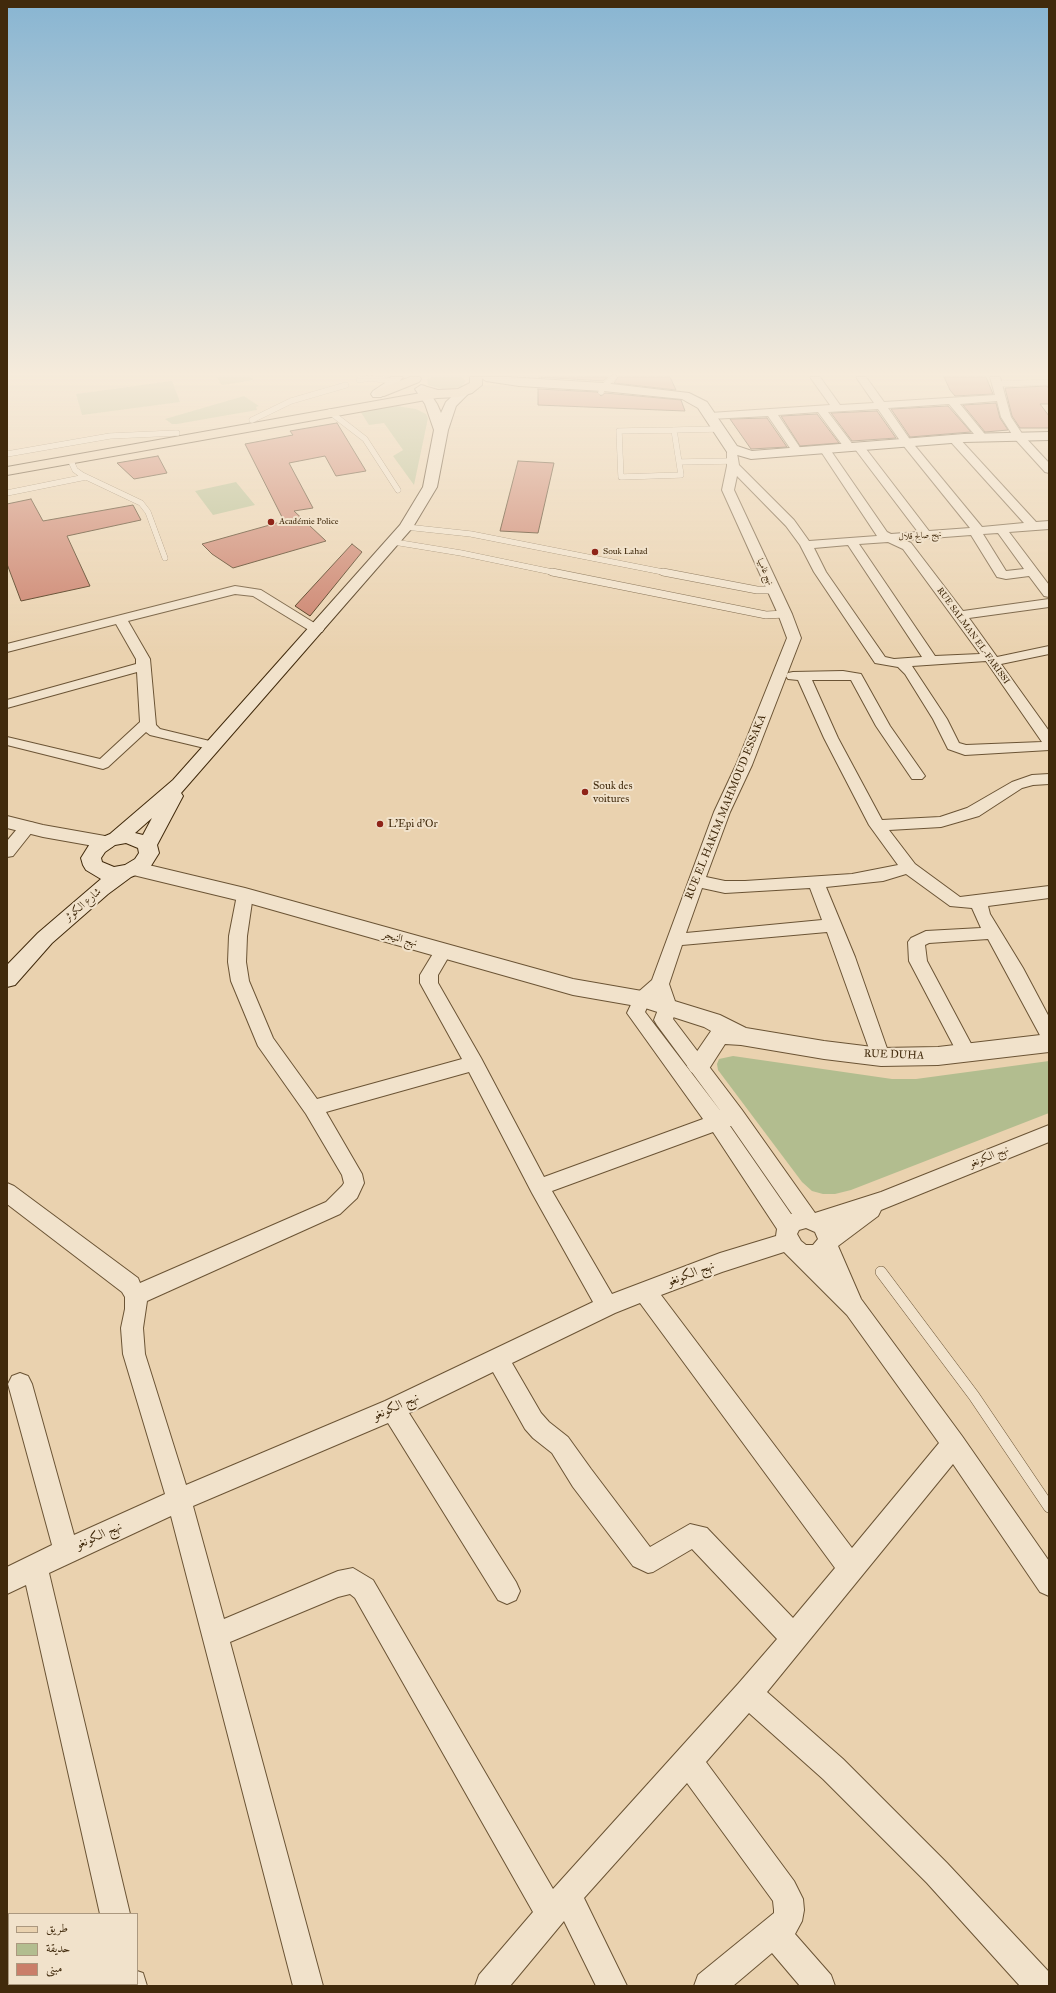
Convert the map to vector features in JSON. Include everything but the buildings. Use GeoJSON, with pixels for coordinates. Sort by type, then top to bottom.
{"type":"FeatureCollection","features":[{"type":"Feature","properties":{"kind":"main road"},"geometry":{"type":"LineString","coordinates":[[92,861],[94,852],[180,784],[394,542],[406,527],[430,487],[433,470]]}},
{"type":"Feature","properties":{"kind":"main road"},"geometry":{"type":"LineString","coordinates":[[130,871],[142,864],[180,784]]}},
{"type":"Feature","properties":{"kind":"main road"},"geometry":{"type":"LineString","coordinates":[[7,822],[36,829],[111,840],[135,838],[148,849],[236,893]]}},
{"type":"Feature","properties":{"kind":"main road"},"geometry":{"type":"LineString","coordinates":[[36,829],[65,841],[92,861],[105,873],[130,871],[236,893]]}},
{"type":"Feature","properties":{"kind":"main road","name":"شارع الكوثر"},"geometry":{"type":"LineString","coordinates":[[45,938],[84,882],[92,861]]}},
{"type":"Feature","properties":{"kind":"main road","name":"شارع الكوثر"},"geometry":{"type":"LineString","coordinates":[[7,979],[45,938],[101,888],[130,871]]}},
{"type":"Feature","properties":{"kind":"main road","name":"نهج النيجر"},"geometry":{"type":"LineString","coordinates":[[236,893],[639,1006]]}},
{"type":"Feature","properties":{"kind":"main road","name":"RUE DUHA"},"geometry":{"type":"LineString","coordinates":[[639,1006],[665,1013],[712,1021],[740,1036]]}},
{"type":"Feature","properties":{"kind":"main road","name":"RUE DUHA"},"geometry":{"type":"LineString","coordinates":[[665,1013],[686,1028],[718,1036],[740,1036],[824,1050],[881,1057],[913,1057],[967,1053],[1049,1043]]}},
{"type":"Feature","properties":{"kind":"main road"},"geometry":{"type":"LineString","coordinates":[[699,1066],[718,1036]]}},
{"type":"Feature","properties":{"kind":"street","name":"نهج غامبيا"},"geometry":{"type":"LineString","coordinates":[[731,470],[728,490],[785,614],[794,638],[779,677]]}},
{"type":"Feature","properties":{"kind":"street"},"geometry":{"type":"LineString","coordinates":[[743,470],[790,523],[806,545],[820,572],[880,660],[902,663],[992,660],[1049,650]]}},
{"type":"Feature","properties":{"kind":"street"},"geometry":{"type":"LineString","coordinates":[[839,470],[883,535],[889,538]]}},
{"type":"Feature","properties":{"kind":"street"},"geometry":{"type":"LineString","coordinates":[[873,470],[926,535]]}},
{"type":"Feature","properties":{"kind":"street"},"geometry":{"type":"LineString","coordinates":[[928,470],[977,531],[1001,574],[1006,575],[1032,572]]}},
{"type":"Feature","properties":{"kind":"street"},"geometry":{"type":"LineString","coordinates":[[983,470],[1034,526]]}},
{"type":"Feature","properties":{"kind":"street","name":"نهج صالح قلال"},"geometry":{"type":"LineString","coordinates":[[806,545],[1034,526],[1048,527]]}},
{"type":"Feature","properties":{"kind":"street"},"geometry":{"type":"LineString","coordinates":[[1001,529],[1049,593]]}},
{"type":"Feature","properties":{"kind":"street","name":"RUE SALMAN EL-FARISSI"},"geometry":{"type":"LineString","coordinates":[[889,538],[907,546],[960,615],[1049,742]]}},
{"type":"Feature","properties":{"kind":"street"},"geometry":{"type":"LineString","coordinates":[[851,541],[931,661]]}},
{"type":"Feature","properties":{"kind":"street"},"geometry":{"type":"LineString","coordinates":[[7,648],[223,592],[246,591],[256,593],[317,629]]}},
{"type":"Feature","properties":{"kind":"street"},"geometry":{"type":"LineString","coordinates":[[960,615],[1049,603]]}},
{"type":"Feature","properties":{"kind":"street"},"geometry":{"type":"LineString","coordinates":[[120,619],[143,659],[148,723],[155,732],[213,746]]}},
{"type":"Feature","properties":{"kind":"street"},"geometry":{"type":"LineString","coordinates":[[902,663],[910,672],[940,719],[953,746],[965,750],[1049,746]]}},
{"type":"Feature","properties":{"kind":"street"},"geometry":{"type":"LineString","coordinates":[[7,704],[144,666]]}},
{"type":"Feature","properties":{"kind":"street"},"geometry":{"type":"LineString","coordinates":[[779,677],[843,675],[856,677],[883,726],[917,776]]}},
{"type":"Feature","properties":{"kind":"street"},"geometry":{"type":"LineString","coordinates":[[803,676],[831,738],[877,824],[909,868],[956,902],[978,902],[1049,892]]}},
{"type":"Feature","properties":{"kind":"street","name":"RUE EL HAKIM MAHMOUD ESSAKA"},"geometry":{"type":"LineString","coordinates":[[660,984],[696,881],[779,677]]}},
{"type":"Feature","properties":{"kind":"street"},"geometry":{"type":"LineString","coordinates":[[7,741],[103,764],[148,723]]}},
{"type":"Feature","properties":{"kind":"street"},"geometry":{"type":"LineString","coordinates":[[877,824],[941,822],[973,812],[1017,786],[1032,780],[1049,779]]}},
{"type":"Feature","properties":{"kind":"street"},"geometry":{"type":"LineString","coordinates":[[7,852],[36,829]]}},
{"type":"Feature","properties":{"kind":"street"},"geometry":{"type":"LineString","coordinates":[[696,881],[725,887],[816,883],[883,875],[909,868]]}},
{"type":"Feature","properties":{"kind":"street"},"geometry":{"type":"LineString","coordinates":[[816,883],[833,925],[881,1057]]}},
{"type":"Feature","properties":{"kind":"street"},"geometry":{"type":"LineString","coordinates":[[136,1295],[333,1208],[350,1192],[354,1184],[352,1174],[313,1108],[265,1042],[240,982],[236,893]]}},
{"type":"Feature","properties":{"kind":"street"},"geometry":{"type":"LineString","coordinates":[[978,902],[982,914],[992,933],[1017,973],[1049,1034]]}},
{"type":"Feature","properties":{"kind":"street"},"geometry":{"type":"LineString","coordinates":[[675,940],[833,925]]}},
{"type":"Feature","properties":{"kind":"street"},"geometry":{"type":"LineString","coordinates":[[967,1053],[918,960],[916,949],[917,942],[926,937],[992,933]]}},
{"type":"Feature","properties":{"kind":"street"},"geometry":{"type":"LineString","coordinates":[[443,951],[429,975],[429,982],[474,1062],[539,1187],[608,1306]]}},
{"type":"Feature","properties":{"kind":"street"},"geometry":{"type":"LineString","coordinates":[[660,984],[639,1006],[726,1120],[811,1220],[822,1226],[855,1308]]}},
{"type":"Feature","properties":{"kind":"street"},"geometry":{"type":"LineString","coordinates":[[660,984],[665,1013],[699,1066],[726,1120],[792,1241],[855,1308],[954,1444],[1049,1583]]}},
{"type":"Feature","properties":{"kind":"street"},"geometry":{"type":"LineString","coordinates":[[313,1108],[474,1062]]}},
{"type":"Feature","properties":{"kind":"street"},"geometry":{"type":"LineString","coordinates":[[539,1187],[726,1120]]}},
{"type":"Feature","properties":{"kind":"street","name":"نهج الكونغو"},"geometry":{"type":"LineString","coordinates":[[811,1220],[886,1200],[1049,1133]]}},
{"type":"Feature","properties":{"kind":"street"},"geometry":{"type":"LineString","coordinates":[[7,1192],[130,1285],[136,1295],[136,1309],[132,1328],[134,1354],[179,1500],[308,1986]]}},
{"type":"Feature","properties":{"kind":"street","name":"نهج الكونغو"},"geometry":{"type":"LineString","coordinates":[[828,1243],[886,1200]]}},
{"type":"Feature","properties":{"kind":"street"},"geometry":{"type":"LineString","coordinates":[[811,1220],[799,1220],[792,1223],[792,1241],[808,1255],[816,1254],[822,1251],[828,1243]]}},
{"type":"Feature","properties":{"kind":"street","name":"نهج الكونغو"},"geometry":{"type":"LineString","coordinates":[[7,1581],[66,1551],[179,1500],[393,1409],[608,1306],[720,1263],[792,1241]]}},
{"type":"Feature","properties":{"kind":"street"},"geometry":{"type":"LineString","coordinates":[[645,1292],[851,1568]]}},
{"type":"Feature","properties":{"kind":"street"},"geometry":{"type":"LineString","coordinates":[[498,1360],[533,1421],[541,1430],[560,1445],[582,1478],[642,1557],[648,1560],[653,1559],[690,1536],[698,1537],[794,1638]]}},
{"type":"Feature","properties":{"kind":"street"},"geometry":{"type":"LineString","coordinates":[[20,1384],[66,1551]]}},
{"type":"Feature","properties":{"kind":"street"},"geometry":{"type":"LineString","coordinates":[[393,1409],[507,1591]]}},
{"type":"Feature","properties":{"kind":"street"},"geometry":{"type":"LineString","coordinates":[[490,1986],[559,1905],[748,1694],[954,1444]]}},
{"type":"Feature","properties":{"kind":"street"},"geometry":{"type":"LineString","coordinates":[[35,1566],[115,1913]]}},
{"type":"Feature","properties":{"kind":"street"},"geometry":{"type":"LineString","coordinates":[[214,1636],[338,1584],[353,1581],[364,1589],[559,1905],[612,1986]]}},
{"type":"Feature","properties":{"kind":"street"},"geometry":{"type":"LineString","coordinates":[[748,1694],[833,1769],[932,1867],[1041,1986]]}},
{"type":"Feature","properties":{"kind":"street"},"geometry":{"type":"LineString","coordinates":[[688,1761],[784,1891],[788,1899],[789,1910],[787,1921],[709,1986]]}},
{"type":"Feature","properties":{"kind":"street"},"geometry":{"type":"LineString","coordinates":[[774,1932],[820,1986]]}},
{"type":"Feature","properties":{"kind":"lane"},"geometry":{"type":"LineString","coordinates":[[75,470],[86,478],[141,503],[148,512],[165,558]]}},
{"type":"Feature","properties":{"kind":"lane"},"geometry":{"type":"LineString","coordinates":[[385,470],[398,490]]}},
{"type":"Feature","properties":{"kind":"lane"},"geometry":{"type":"LineString","coordinates":[[621,470],[621,477],[681,475],[680,470]]}},
{"type":"Feature","properties":{"kind":"lane"},"geometry":{"type":"LineString","coordinates":[[7,493],[86,478]]}},
{"type":"Feature","properties":{"kind":"lane"},"geometry":{"type":"LineString","coordinates":[[406,527],[471,534],[757,590],[773,590]]}},
{"type":"Feature","properties":{"kind":"lane"},"geometry":{"type":"LineString","coordinates":[[394,542],[461,553],[766,615],[785,614]]}},
{"type":"Feature","properties":{"kind":"lane"},"geometry":{"type":"LineString","coordinates":[[881,1272],[974,1396],[1049,1507]]}},
{"type":"Feature","properties":{"kind":"green space"},"geometry":{"type":"Polygon","coordinates":[[[403,470],[417,470],[414,485],[403,470]]]}},
{"type":"Feature","properties":{"kind":"green space"},"geometry":{"type":"Polygon","coordinates":[[[236,482],[255,505],[213,515],[195,491],[236,482]]]}},
{"type":"Feature","properties":{"kind":"green space"},"geometry":{"type":"Polygon","coordinates":[[[733,1056],[892,1079],[916,1079],[1049,1061],[1049,1113],[851,1190],[835,1194],[823,1194],[812,1191],[802,1182],[718,1070],[717,1064],[719,1059],[733,1056]]]}},
{"type":"Feature","properties":{"kind":"place","name":"Académie Police"},"geometry":{"type":"Point","coordinates":[271,522]}},
{"type":"Feature","properties":{"kind":"place","name":"Souk Lahad"},"geometry":{"type":"Point","coordinates":[595,552]}},
{"type":"Feature","properties":{"kind":"place","name":"Souk des voitures"},"geometry":{"type":"Point","coordinates":[585,792]}},
{"type":"Feature","properties":{"kind":"place","name":"L'Epi d'Or"},"geometry":{"type":"Point","coordinates":[380,824]}}]}
